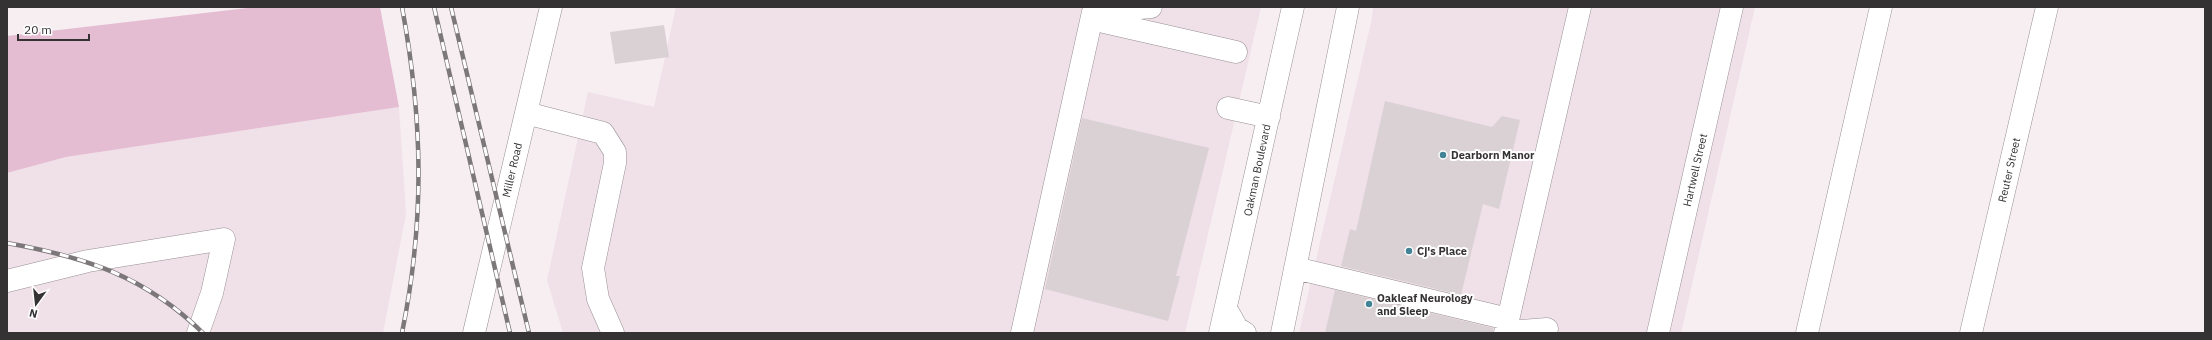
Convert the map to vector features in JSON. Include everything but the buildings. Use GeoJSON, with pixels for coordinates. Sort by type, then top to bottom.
{"type":"FeatureCollection","features":[{"type":"Feature","properties":{"kind":"street","name":"Miller Road"},"geometry":{"type":"LineString","coordinates":[[474,333],[551,7]]}},
{"type":"Feature","properties":{"kind":"street"},"geometry":{"type":"LineString","coordinates":[[1022,333],[1085,75],[1093,12],[1111,13],[1151,7]]}},
{"type":"Feature","properties":{"kind":"street","name":"Oakman Boulevard"},"geometry":{"type":"LineString","coordinates":[[1220,333],[1227,310],[1293,7]]}},
{"type":"Feature","properties":{"kind":"street"},"geometry":{"type":"LineString","coordinates":[[1279,331],[1295,268],[1348,7]]}},
{"type":"Feature","properties":{"kind":"street"},"geometry":{"type":"LineString","coordinates":[[1506,328],[1580,7]]}},
{"type":"Feature","properties":{"kind":"street","name":"Hartwell Street"},"geometry":{"type":"LineString","coordinates":[[1658,333],[1732,7]]}},
{"type":"Feature","properties":{"kind":"street"},"geometry":{"type":"LineString","coordinates":[[1807,333],[1881,7]]}},
{"type":"Feature","properties":{"kind":"street","name":"Reuter Street"},"geometry":{"type":"LineString","coordinates":[[1971,333],[2047,7]]}},
{"type":"Feature","properties":{"kind":"street"},"geometry":{"type":"LineString","coordinates":[[1111,13],[1236,52]]}},
{"type":"Feature","properties":{"kind":"street"},"geometry":{"type":"LineString","coordinates":[[1228,108],[1269,118]]}},
{"type":"Feature","properties":{"kind":"street"},"geometry":{"type":"LineString","coordinates":[[526,113],[603,133],[615,152],[616,163],[593,268],[598,298],[613,333]]}},
{"type":"Feature","properties":{"kind":"street"},"geometry":{"type":"LineString","coordinates":[[7,281],[88,261],[224,239],[212,293],[198,333]]}},
{"type":"Feature","properties":{"kind":"street"},"geometry":{"type":"LineString","coordinates":[[1295,268],[1506,328],[1547,329]]}},
{"type":"Feature","properties":{"kind":"street"},"geometry":{"type":"LineString","coordinates":[[1227,310],[1236,328],[1245,333]]}},
{"type":"Feature","properties":{"kind":"shaded area"},"geometry":{"type":"Polygon","coordinates":[[[257,7],[380,7],[399,107],[66,157],[7,173],[7,36],[257,7]]]}},
{"type":"Feature","properties":{"kind":"shaded area"},"geometry":{"type":"Polygon","coordinates":[[[676,7],[1261,7],[1185,333],[563,333],[547,280],[588,92],[654,107],[676,7]]]}},
{"type":"Feature","properties":{"kind":"shaded area"},"geometry":{"type":"Polygon","coordinates":[[[1373,7],[1755,7],[1681,333],[1299,333],[1372,18],[1373,7]]]}},
{"type":"Feature","properties":{"kind":"shaded area"},"geometry":{"type":"Polygon","coordinates":[[[399,107],[406,214],[383,333],[7,333],[7,173],[66,157],[399,107]]]}},
{"type":"Feature","properties":{"kind":"railway"},"geometry":{"type":"LineString","coordinates":[[402,7],[414,90],[418,170],[418,210],[415,250],[402,333]]}},
{"type":"Feature","properties":{"kind":"railway"},"geometry":{"type":"LineString","coordinates":[[434,7],[510,333]]}},
{"type":"Feature","properties":{"kind":"railway"},"geometry":{"type":"LineString","coordinates":[[451,7],[529,333]]}},
{"type":"Feature","properties":{"kind":"railway"},"geometry":{"type":"LineString","coordinates":[[7,243],[62,255],[88,263],[136,283],[181,313],[203,333]]}},
{"type":"Feature","properties":{"kind":"place","name":"Dearborn Manor"},"geometry":{"type":"Point","coordinates":[1443,155]}},
{"type":"Feature","properties":{"kind":"place","name":"Cj's Place"},"geometry":{"type":"Point","coordinates":[1409,251]}},
{"type":"Feature","properties":{"kind":"place","name":"Oakleaf Neurology and Sleep"},"geometry":{"type":"Point","coordinates":[1369,304]}}]}
